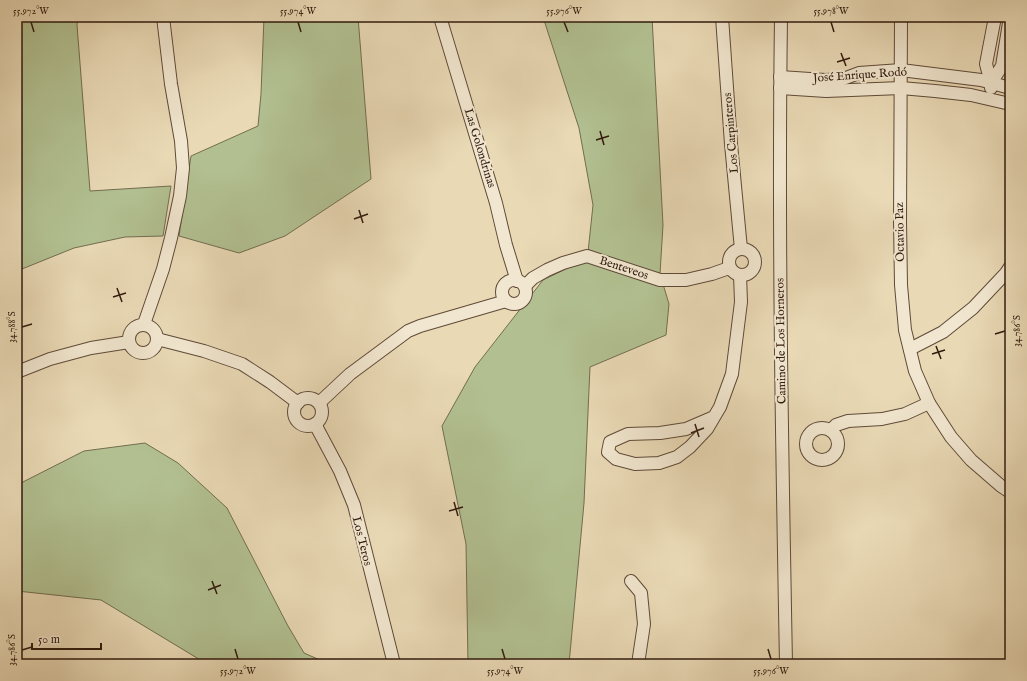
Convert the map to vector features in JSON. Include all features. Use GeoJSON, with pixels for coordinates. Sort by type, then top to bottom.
{"type":"FeatureCollection","features":[{"type":"Feature","properties":{"kind":"street"},"geometry":{"type":"LineString","coordinates":[[144,324],[163,269],[171,238],[180,196],[183,168],[181,141],[171,84],[164,17]]}},
{"type":"Feature","properties":{"kind":"street","name":"Las Golondrinas"},"geometry":{"type":"LineString","coordinates":[[440,17],[496,203],[506,245],[521,283]]}},
{"type":"Feature","properties":{"kind":"street","name":"Los Carpinteros"},"geometry":{"type":"LineString","coordinates":[[722,17],[731,144],[741,249]]}},
{"type":"Feature","properties":{"kind":"street","name":"Camino de Los Horneros"},"geometry":{"type":"LineString","coordinates":[[781,17],[780,332],[786,664]]}},
{"type":"Feature","properties":{"kind":"street","name":"Octavio Paz"},"geometry":{"type":"LineString","coordinates":[[901,17],[900,221],[901,285],[905,330],[915,371],[929,403],[951,437],[971,460],[1010,492]]}},
{"type":"Feature","properties":{"kind":"street"},"geometry":{"type":"LineString","coordinates":[[989,100],[991,83],[986,64],[995,17]]}},
{"type":"Feature","properties":{"kind":"street"},"geometry":{"type":"LineString","coordinates":[[991,83],[1002,66],[1010,17]]}},
{"type":"Feature","properties":{"kind":"street","name":"José Enrique Rodó"},"geometry":{"type":"LineString","coordinates":[[780,83],[843,79],[859,73],[901,70],[967,78],[1010,88]]}},
{"type":"Feature","properties":{"kind":"street","name":"José Enrique Rodó"},"geometry":{"type":"LineString","coordinates":[[780,83],[826,91],[901,88],[935,91],[971,95],[1010,104]]}},
{"type":"Feature","properties":{"kind":"street"},"geometry":{"type":"LineString","coordinates":[[741,249],[750,251],[755,263],[754,267],[748,274],[740,275],[729,268],[728,263],[730,255],[741,249]]}},
{"type":"Feature","properties":{"kind":"street","name":"Benteveos"},"geometry":{"type":"LineString","coordinates":[[506,301],[502,294],[504,286],[510,281],[521,283],[564,263],[586,256],[660,280],[686,280],[712,274],[729,268]]}},
{"type":"Feature","properties":{"kind":"street"},"geometry":{"type":"LineString","coordinates":[[910,350],[943,332],[967,313],[1010,267]]}},
{"type":"Feature","properties":{"kind":"street"},"geometry":{"type":"LineString","coordinates":[[714,417],[686,428],[660,432],[628,434],[610,442],[608,452],[616,459],[635,464],[659,463],[677,457],[690,447],[707,429],[720,407],[732,374],[741,302],[740,275]]}},
{"type":"Feature","properties":{"kind":"street"},"geometry":{"type":"LineString","coordinates":[[319,403],[350,374],[408,331],[420,326],[506,301],[517,304],[523,300],[526,293],[521,283]]}},
{"type":"Feature","properties":{"kind":"street"},"geometry":{"type":"LineString","coordinates":[[144,324],[155,331],[158,339],[154,347],[143,353],[134,350],[131,347],[129,338],[132,330],[144,324]]}},
{"type":"Feature","properties":{"kind":"street"},"geometry":{"type":"LineString","coordinates":[[158,339],[204,351],[242,364],[270,382],[298,403]]}},
{"type":"Feature","properties":{"kind":"street"},"geometry":{"type":"LineString","coordinates":[[17,372],[50,359],[91,348],[130,342]]}},
{"type":"Feature","properties":{"kind":"street"},"geometry":{"type":"LineString","coordinates":[[311,398],[319,403],[322,415],[315,424],[310,426],[302,425],[296,419],[294,410],[295,406],[301,400],[311,398]]}},
{"type":"Feature","properties":{"kind":"street"},"geometry":{"type":"LineString","coordinates":[[830,430],[836,425],[848,421],[882,419],[905,414],[929,403]]}},
{"type":"Feature","properties":{"kind":"street","name":"Los Teros"},"geometry":{"type":"LineString","coordinates":[[315,424],[340,471],[354,505],[394,664]]}},
{"type":"Feature","properties":{"kind":"street"},"geometry":{"type":"LineString","coordinates":[[631,581],[641,593],[644,624],[638,664]]}},
{"type":"Feature","properties":{"kind":"green space"},"geometry":{"type":"Polygon","coordinates":[[[17,17],[78,17],[77,25],[90,191],[171,186],[163,236],[125,237],[74,248],[17,271],[17,213],[20,159],[17,136],[17,17]]]}},
{"type":"Feature","properties":{"kind":"green space"},"geometry":{"type":"Polygon","coordinates":[[[264,17],[358,17],[371,179],[285,236],[239,253],[179,236],[191,156],[258,126],[261,94],[264,17]]]}},
{"type":"Feature","properties":{"kind":"green space"},"geometry":{"type":"Polygon","coordinates":[[[543,17],[652,17],[663,225],[660,274],[669,304],[666,335],[590,367],[584,503],[569,664],[468,664],[466,544],[442,426],[475,367],[543,280],[574,265],[587,262],[593,205],[579,128],[543,17]]]}},
{"type":"Feature","properties":{"kind":"green space"},"geometry":{"type":"Polygon","coordinates":[[[145,443],[178,463],[227,508],[288,626],[304,653],[329,664],[207,664],[101,600],[17,591],[17,485],[84,451],[145,443]]]}}]}
